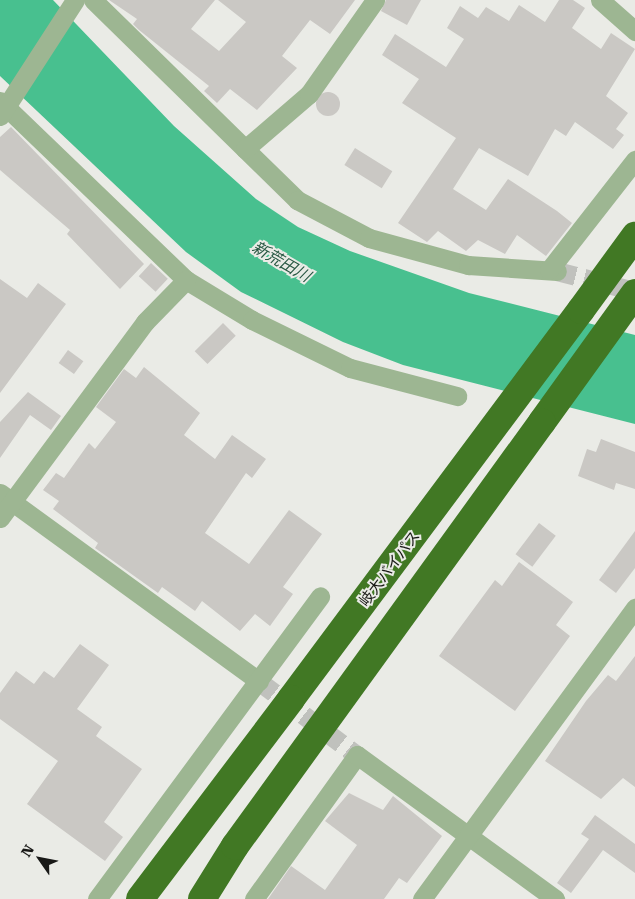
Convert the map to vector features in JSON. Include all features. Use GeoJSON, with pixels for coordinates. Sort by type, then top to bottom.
{"type":"FeatureCollection","features":[{"type":"Feature","properties":{"kind":"highway","name":"岐大バイパス"},"geometry":{"type":"LineString","coordinates":[[140,899],[635,236]]}},
{"type":"Feature","properties":{"kind":"highway"},"geometry":{"type":"LineString","coordinates":[[202,899],[235,846],[635,293]]}},
{"type":"Feature","properties":{"kind":"street"},"geometry":{"type":"LineString","coordinates":[[93,0],[297,200],[369,238],[468,265],[553,271],[635,160]]}},
{"type":"Feature","properties":{"kind":"street"},"geometry":{"type":"LineString","coordinates":[[245,149],[309,94],[375,0]]}},
{"type":"Feature","properties":{"kind":"street"},"geometry":{"type":"LineString","coordinates":[[600,0],[635,30]]}},
{"type":"Feature","properties":{"kind":"street"},"geometry":{"type":"LineString","coordinates":[[73,3],[4,105],[186,280],[252,320],[350,368],[457,396]]}},
{"type":"Feature","properties":{"kind":"street"},"geometry":{"type":"LineString","coordinates":[[0,518],[6,497],[145,322],[186,280]]}},
{"type":"Feature","properties":{"kind":"street"},"geometry":{"type":"LineString","coordinates":[[6,497],[259,680]]}},
{"type":"Feature","properties":{"kind":"street"},"geometry":{"type":"LineString","coordinates":[[97,899],[320,596]]}},
{"type":"Feature","properties":{"kind":"street"},"geometry":{"type":"LineString","coordinates":[[422,899],[635,608]]}},
{"type":"Feature","properties":{"kind":"street"},"geometry":{"type":"LineString","coordinates":[[254,899],[357,755],[555,899]]}},
{"type":"Feature","properties":{"kind":"water","name":"新荒田川"},"geometry":{"type":"Polygon","coordinates":[[[0,0],[53,0],[174,126],[256,199],[298,227],[350,251],[469,293],[635,335],[635,424],[403,365],[343,342],[241,292],[186,252],[0,76],[0,0]]]}},
{"type":"Feature","properties":{"kind":"building"},"geometry":{"type":"Polygon","coordinates":[[[109,0],[215,0],[191,29],[219,51],[246,22],[218,0],[355,0],[330,34],[310,20],[282,56],[297,68],[257,110],[230,89],[217,103],[204,91],[209,86],[139,30],[133,24],[137,19],[109,0]]]}},
{"type":"Feature","properties":{"kind":"building"},"geometry":{"type":"Polygon","coordinates":[[[386,0],[421,0],[407,25],[381,11],[386,0]]]}},
{"type":"Feature","properties":{"kind":"building"},"geometry":{"type":"Polygon","coordinates":[[[559,0],[573,0],[585,8],[572,28],[601,49],[611,33],[635,49],[606,96],[628,113],[616,129],[624,135],[613,149],[575,122],[566,136],[555,129],[528,176],[479,148],[453,189],[486,210],[508,179],[557,211],[572,223],[546,256],[517,235],[505,254],[478,240],[466,251],[438,231],[427,242],[398,223],[456,138],[402,103],[419,79],[382,55],[395,34],[446,67],[464,39],[447,28],[460,6],[478,18],[486,7],[509,21],[519,5],[545,22],[559,0]]]}},
{"type":"Feature","properties":{"kind":"building"},"geometry":{"type":"Polygon","coordinates":[[[328,92],[337,95],[340,104],[337,113],[328,116],[319,113],[316,104],[319,95],[328,92]]]}},
{"type":"Feature","properties":{"kind":"building"},"geometry":{"type":"Polygon","coordinates":[[[11,127],[144,264],[120,289],[67,234],[70,230],[0,170],[0,137],[11,127]]]}},
{"type":"Feature","properties":{"kind":"building"},"geometry":{"type":"Polygon","coordinates":[[[355,148],[392,171],[382,188],[344,165],[355,148]]]}},
{"type":"Feature","properties":{"kind":"building"},"geometry":{"type":"Polygon","coordinates":[[[151,263],[168,279],[156,292],[139,276],[151,263]]]}},
{"type":"Feature","properties":{"kind":"building"},"geometry":{"type":"Polygon","coordinates":[[[0,279],[27,298],[38,283],[66,304],[0,393],[0,279]]]}},
{"type":"Feature","properties":{"kind":"building"},"geometry":{"type":"Polygon","coordinates":[[[223,323],[236,336],[207,364],[195,351],[223,323]]]}},
{"type":"Feature","properties":{"kind":"building"},"geometry":{"type":"Polygon","coordinates":[[[68,350],[83,361],[74,374],[59,363],[68,350]]]}},
{"type":"Feature","properties":{"kind":"building"},"geometry":{"type":"Polygon","coordinates":[[[144,367],[200,413],[184,435],[215,459],[232,435],[266,459],[252,478],[246,473],[205,533],[249,564],[289,510],[322,534],[283,587],[293,594],[270,626],[255,614],[240,631],[202,601],[195,611],[162,587],[158,593],[95,548],[98,543],[53,509],[59,501],[43,490],[56,473],[64,478],[89,443],[95,449],[116,422],[96,407],[124,369],[136,378],[144,367]]]}},
{"type":"Feature","properties":{"kind":"building"},"geometry":{"type":"Polygon","coordinates":[[[28,392],[61,416],[51,430],[30,415],[0,458],[0,422],[28,392]]]}},
{"type":"Feature","properties":{"kind":"building"},"geometry":{"type":"Polygon","coordinates":[[[601,439],[635,452],[635,489],[616,483],[614,490],[578,476],[587,449],[596,452],[601,439]]]}},
{"type":"Feature","properties":{"kind":"building"},"geometry":{"type":"Polygon","coordinates":[[[539,523],[556,536],[532,567],[516,554],[539,523]]]}},
{"type":"Feature","properties":{"kind":"building"},"geometry":{"type":"Polygon","coordinates":[[[635,531],[635,568],[616,593],[599,580],[635,531]]]}},
{"type":"Feature","properties":{"kind":"building"},"geometry":{"type":"Polygon","coordinates":[[[519,562],[573,602],[556,625],[570,636],[515,711],[439,656],[495,580],[502,586],[519,562]]]}},
{"type":"Feature","properties":{"kind":"building"},"geometry":{"type":"Polygon","coordinates":[[[80,644],[109,665],[77,709],[102,727],[96,736],[142,769],[104,822],[123,837],[105,861],[27,804],[58,761],[0,719],[0,693],[16,671],[34,684],[44,671],[54,678],[80,644]]]}},
{"type":"Feature","properties":{"kind":"building"},"geometry":{"type":"Polygon","coordinates":[[[635,656],[635,787],[623,778],[601,799],[545,761],[586,701],[608,675],[616,681],[635,656]]]}},
{"type":"Feature","properties":{"kind":"building"},"geometry":{"type":"Polygon","coordinates":[[[349,793],[383,810],[393,796],[442,836],[407,883],[399,878],[384,899],[268,899],[291,866],[325,890],[357,845],[325,821],[349,793]]]}},
{"type":"Feature","properties":{"kind":"building"},"geometry":{"type":"Polygon","coordinates":[[[595,815],[635,844],[635,873],[603,850],[571,893],[557,883],[589,839],[581,834],[595,815]]]}},
{"type":"Feature","properties":{"kind":"tunnel"},"geometry":{"type":"LineString","coordinates":[[557,271],[635,291]]}},
{"type":"Feature","properties":{"kind":"tunnel"},"geometry":{"type":"LineString","coordinates":[[259,681],[357,755]]}}]}
